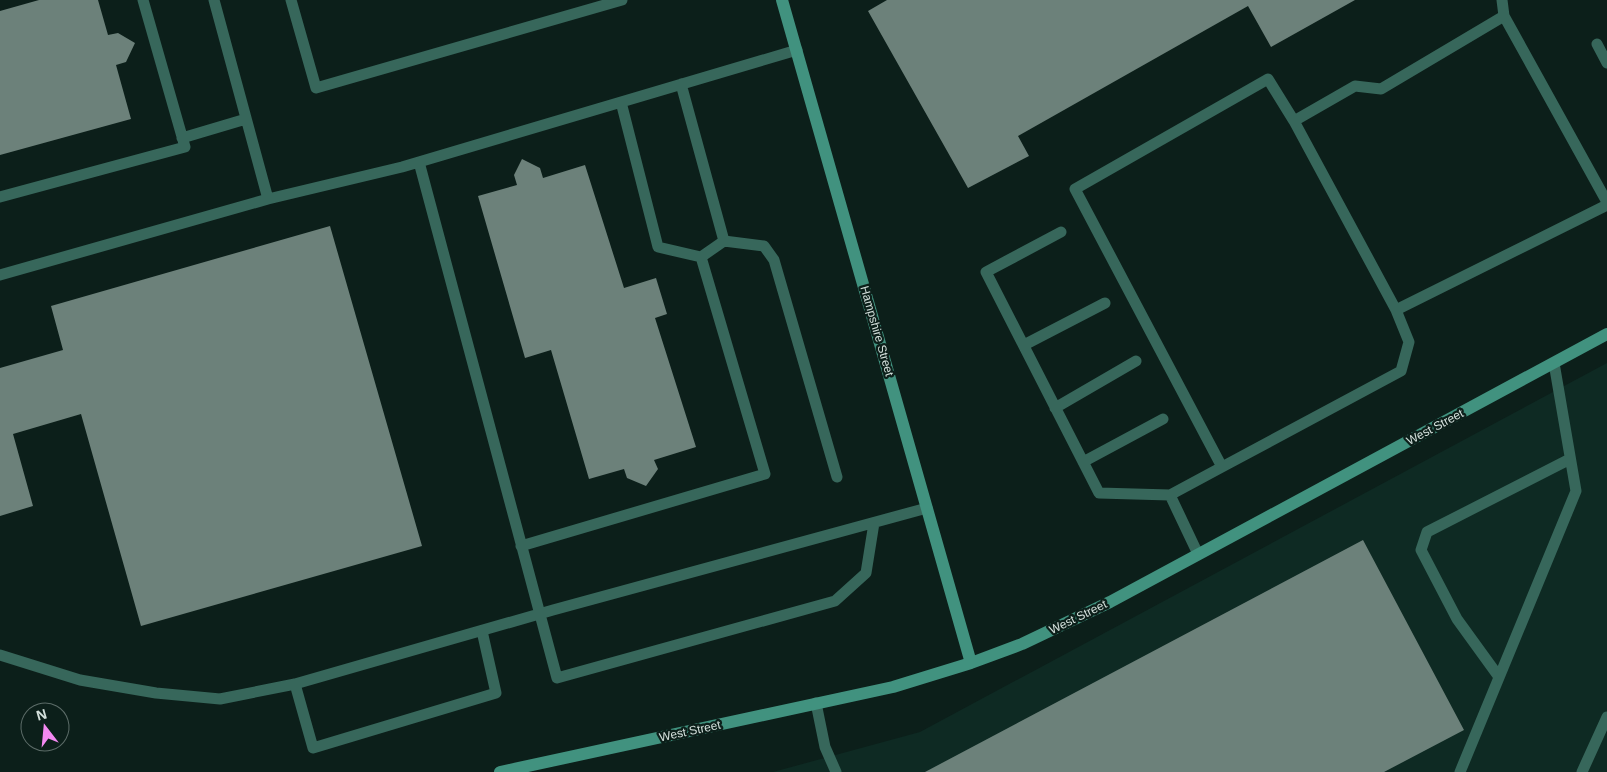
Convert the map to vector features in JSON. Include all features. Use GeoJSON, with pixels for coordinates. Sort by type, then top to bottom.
{"type":"FeatureCollection","features":[{"type":"Feature","properties":{"kind":"street","name":"Hampshire Street"},"geometry":{"type":"LineString","coordinates":[[782,0],[971,663]]}},
{"type":"Feature","properties":{"kind":"street","name":"West Street"},"geometry":{"type":"LineString","coordinates":[[500,772],[893,687],[971,663],[1022,644],[1110,602],[1607,334]]}},
{"type":"Feature","properties":{"kind":"lane"},"geometry":{"type":"LineString","coordinates":[[0,198],[185,147],[143,0]]}},
{"type":"Feature","properties":{"kind":"lane"},"geometry":{"type":"LineString","coordinates":[[214,0],[268,199]]}},
{"type":"Feature","properties":{"kind":"lane"},"geometry":{"type":"LineString","coordinates":[[291,0],[316,88],[622,0]]}},
{"type":"Feature","properties":{"kind":"lane"},"geometry":{"type":"LineString","coordinates":[[1396,310],[1607,204],[1504,16],[1502,0]]}},
{"type":"Feature","properties":{"kind":"lane"},"geometry":{"type":"LineString","coordinates":[[1294,121],[1355,86],[1382,89],[1504,16]]}},
{"type":"Feature","properties":{"kind":"lane"},"geometry":{"type":"LineString","coordinates":[[1596,44],[1607,63]]}},
{"type":"Feature","properties":{"kind":"lane"},"geometry":{"type":"LineString","coordinates":[[0,275],[268,199],[419,162],[796,50]]}},
{"type":"Feature","properties":{"kind":"lane"},"geometry":{"type":"LineString","coordinates":[[1061,232],[986,272],[1099,493],[1170,495],[1402,371],[1409,342],[1396,310],[1294,121],[1268,79],[1075,189],[1222,467]]}},
{"type":"Feature","properties":{"kind":"lane"},"geometry":{"type":"LineString","coordinates":[[681,84],[724,241]]}},
{"type":"Feature","properties":{"kind":"lane"},"geometry":{"type":"LineString","coordinates":[[621,102],[658,247],[701,258]]}},
{"type":"Feature","properties":{"kind":"lane"},"geometry":{"type":"LineString","coordinates":[[182,138],[246,119]]}},
{"type":"Feature","properties":{"kind":"lane"},"geometry":{"type":"LineString","coordinates":[[419,162],[520,546],[557,678],[835,600],[866,573],[874,523]]}},
{"type":"Feature","properties":{"kind":"lane"},"geometry":{"type":"LineString","coordinates":[[701,258],[724,241],[764,246],[774,260],[837,477]]}},
{"type":"Feature","properties":{"kind":"lane"},"geometry":{"type":"LineString","coordinates":[[520,546],[765,474],[701,258]]}},
{"type":"Feature","properties":{"kind":"lane"},"geometry":{"type":"LineString","coordinates":[[1024,345],[1105,303]]}},
{"type":"Feature","properties":{"kind":"lane"},"geometry":{"type":"LineString","coordinates":[[1055,408],[1136,361]]}},
{"type":"Feature","properties":{"kind":"lane"},"geometry":{"type":"LineString","coordinates":[[1460,772],[1576,492],[1554,363]]}},
{"type":"Feature","properties":{"kind":"lane"},"geometry":{"type":"LineString","coordinates":[[1083,462],[1163,419]]}},
{"type":"Feature","properties":{"kind":"lane"},"geometry":{"type":"LineString","coordinates":[[1498,677],[1457,619],[1421,550],[1427,532],[1570,458]]}},
{"type":"Feature","properties":{"kind":"lane"},"geometry":{"type":"LineString","coordinates":[[1170,495],[1198,554]]}},
{"type":"Feature","properties":{"kind":"lane"},"geometry":{"type":"LineString","coordinates":[[0,655],[80,680],[156,693],[220,699],[295,684],[539,614],[927,508]]}},
{"type":"Feature","properties":{"kind":"lane"},"geometry":{"type":"LineString","coordinates":[[295,684],[313,748],[496,693],[482,631]]}},
{"type":"Feature","properties":{"kind":"lane"},"geometry":{"type":"LineString","coordinates":[[816,703],[825,747],[836,772]]}},
{"type":"Feature","properties":{"kind":"lane"},"geometry":{"type":"LineString","coordinates":[[1582,772],[1607,717]]}},
{"type":"Feature","properties":{"kind":"shaded area"},"geometry":{"type":"Polygon","coordinates":[[[1607,363],[1607,772],[773,772],[920,732],[1607,363]]]}},
{"type":"Feature","properties":{"kind":"building"},"geometry":{"type":"Polygon","coordinates":[[[39,0],[98,0],[108,35],[118,33],[135,43],[126,62],[116,65],[131,119],[0,155],[0,11],[39,0]]]}},
{"type":"Feature","properties":{"kind":"building"},"geometry":{"type":"Polygon","coordinates":[[[887,0],[1355,0],[1271,47],[1248,6],[1018,136],[1029,156],[968,188],[868,11],[887,0]]]}},
{"type":"Feature","properties":{"kind":"building"},"geometry":{"type":"Polygon","coordinates":[[[522,159],[540,168],[543,178],[585,165],[624,288],[656,278],[667,314],[655,318],[696,447],[654,460],[658,469],[646,486],[627,478],[624,469],[589,479],[551,350],[525,358],[478,196],[517,185],[514,175],[522,159]]]}},
{"type":"Feature","properties":{"kind":"building"},"geometry":{"type":"Polygon","coordinates":[[[330,226],[422,546],[141,626],[81,414],[13,434],[33,506],[0,516],[0,368],[63,350],[51,306],[330,226]]]}},
{"type":"Feature","properties":{"kind":"building"},"geometry":{"type":"Polygon","coordinates":[[[1363,540],[1464,730],[1384,772],[925,772],[1363,540]]]}}]}
